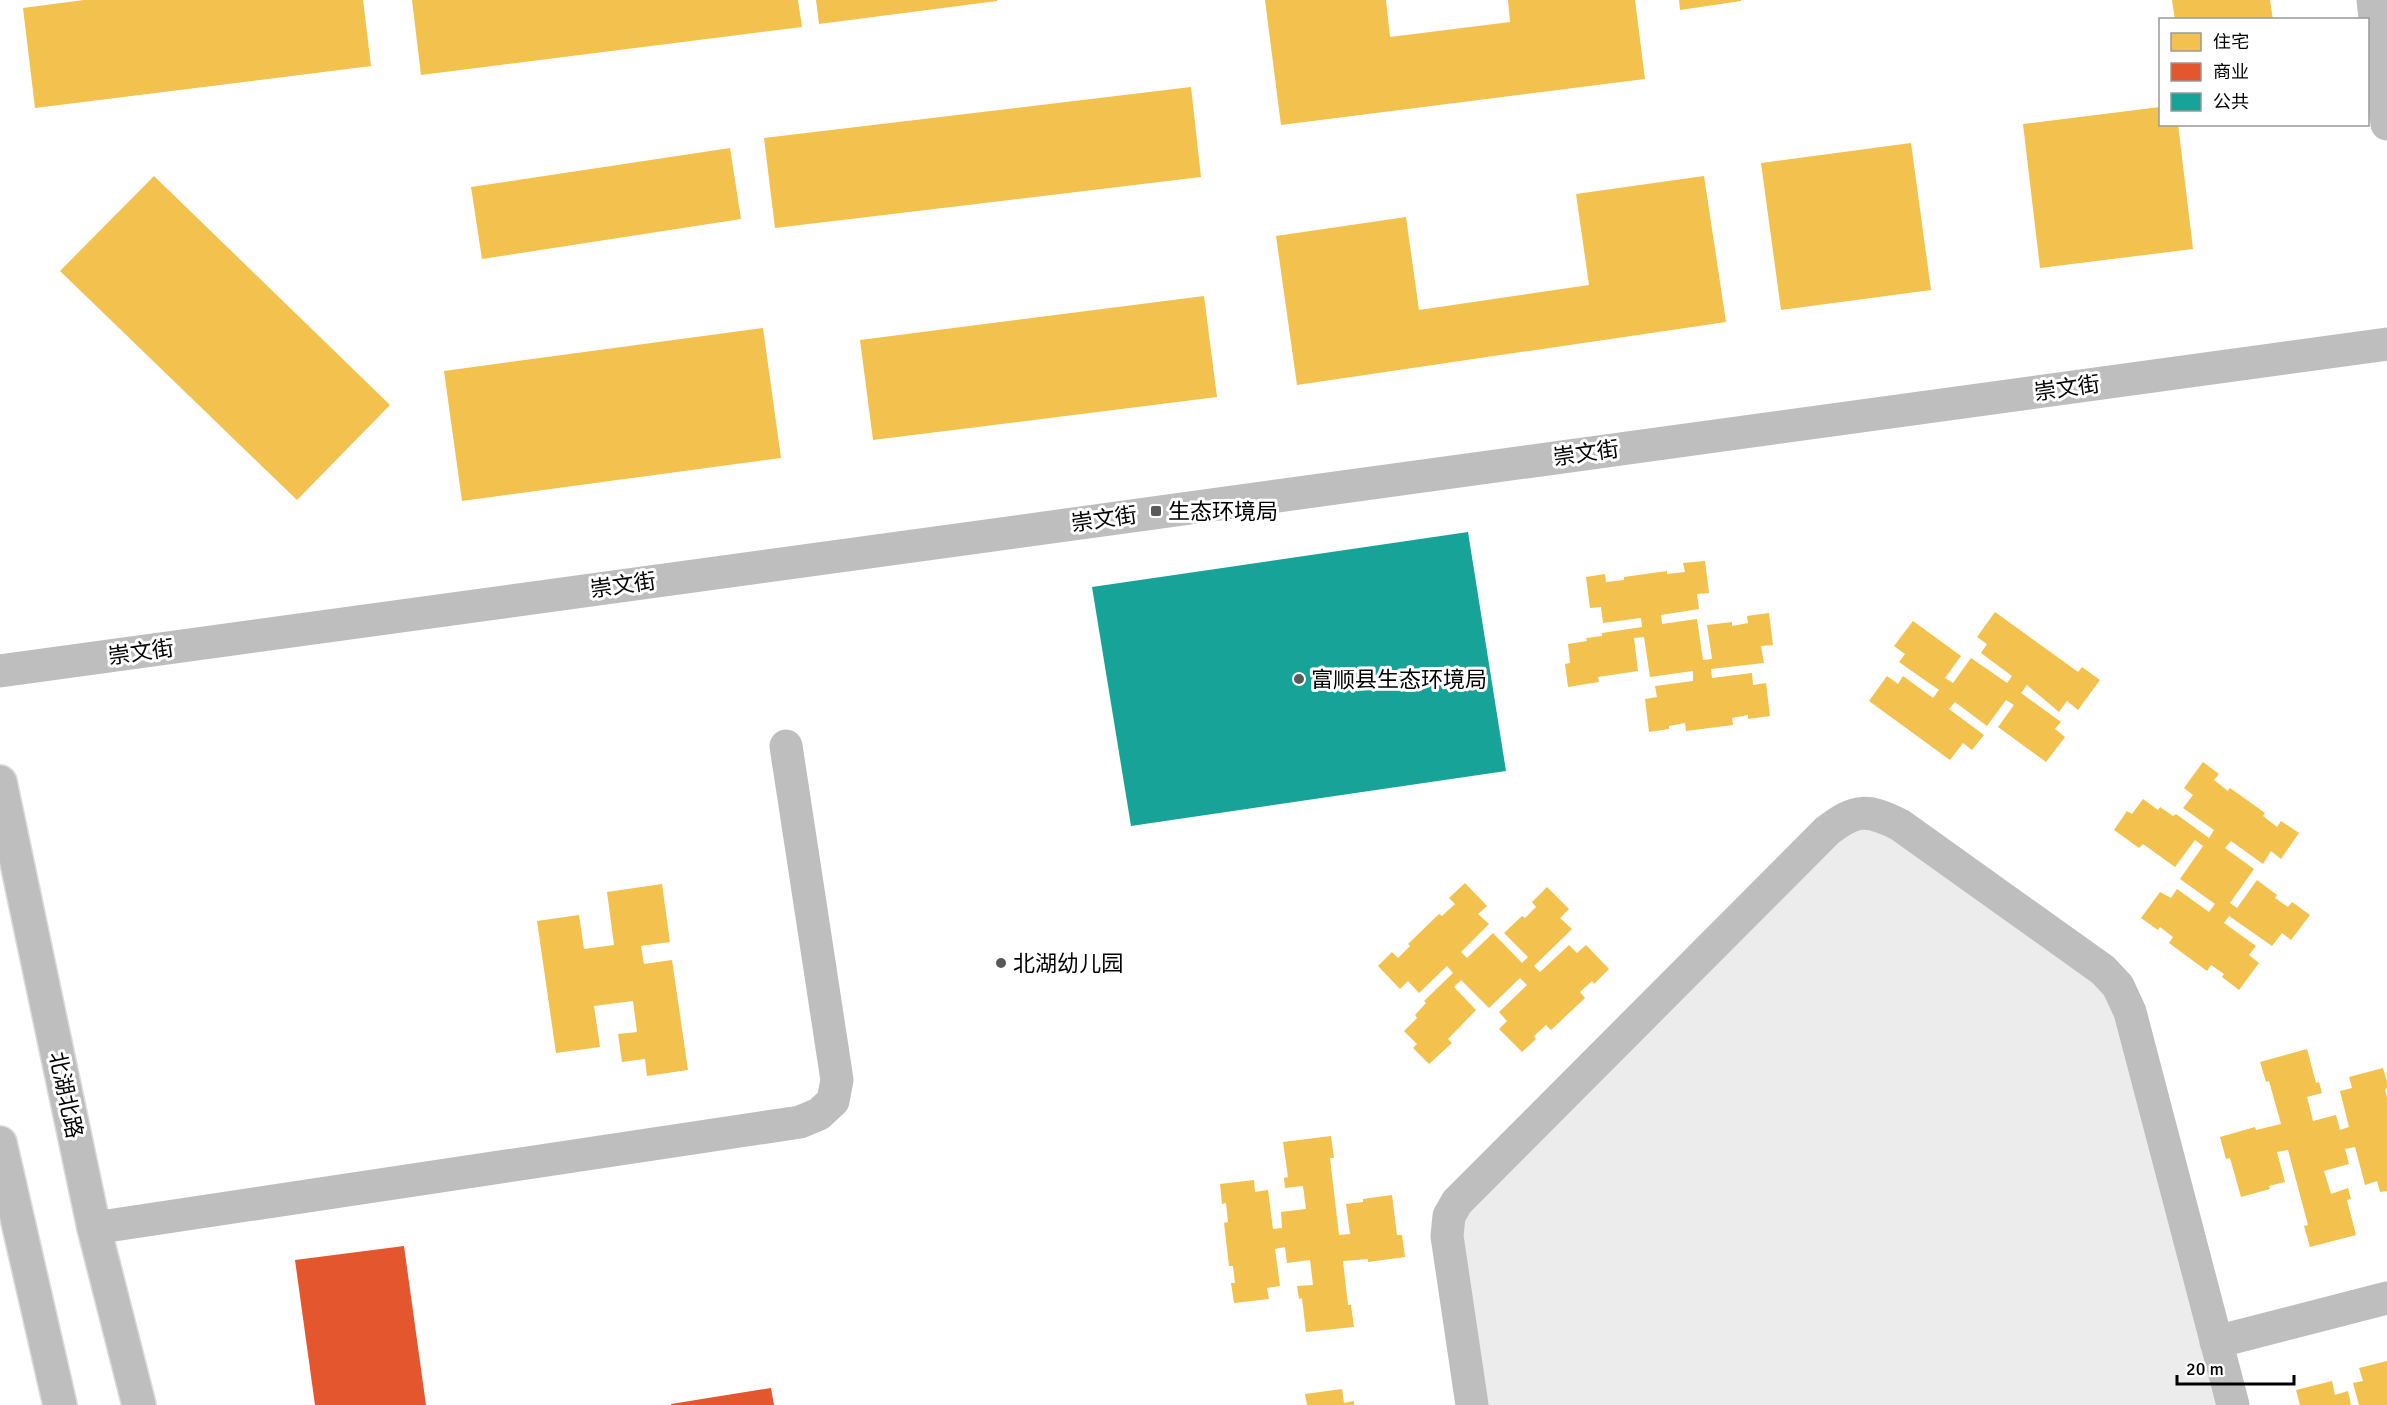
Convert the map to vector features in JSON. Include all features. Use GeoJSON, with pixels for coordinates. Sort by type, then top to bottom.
{"type":"FeatureCollection","features":[{"type":"Feature","properties":{"kind":"street"},"geometry":{"type":"LineString","coordinates":[[2373,0],[2387,124]]}},
{"type":"Feature","properties":{"kind":"street","name":"崇文街"},"geometry":{"type":"LineString","coordinates":[[0,671],[2387,344]]}},
{"type":"Feature","properties":{"kind":"street"},"geometry":{"type":"LineString","coordinates":[[94,1228],[800,1122],[819,1114],[833,1101],[837,1080],[786,746]]}},
{"type":"Feature","properties":{"kind":"street","name":"北湖北路"},"geometry":{"type":"LineString","coordinates":[[0,783],[94,1228],[139,1405]]}},
{"type":"Feature","properties":{"kind":"street"},"geometry":{"type":"LineString","coordinates":[[1472,1405],[1447,1236],[1449,1216],[1457,1202],[1827,831],[1842,819],[1860,812],[1879,814],[1900,825],[2103,970],[2118,986],[2130,1012],[2233,1405]]}},
{"type":"Feature","properties":{"kind":"street"},"geometry":{"type":"LineString","coordinates":[[0,1143],[60,1405]]}},
{"type":"Feature","properties":{"kind":"street"},"geometry":{"type":"LineString","coordinates":[[2216,1342],[2387,1298]]}},
{"type":"Feature","properties":{"kind":"shaded area"},"geometry":{"type":"Polygon","coordinates":[[[1864,828],[1878,828],[2071,963],[2106,994],[2118,1017],[2220,1405],[1484,1405],[1462,1225],[1479,1198],[1849,833],[1864,828]]]}},
{"type":"Feature","properties":{"kind":"building: 住宅"},"geometry":{"type":"Polygon","coordinates":[[[84,0],[363,0],[371,66],[35,108],[23,8],[84,0]]]}},
{"type":"Feature","properties":{"kind":"building: 住宅"},"geometry":{"type":"Polygon","coordinates":[[[412,0],[798,0],[802,27],[421,75],[412,0]]]}},
{"type":"Feature","properties":{"kind":"building: 住宅"},"geometry":{"type":"Polygon","coordinates":[[[816,0],[997,0],[997,1],[819,24],[816,0]]]}},
{"type":"Feature","properties":{"kind":"building: 住宅"},"geometry":{"type":"Polygon","coordinates":[[[1265,0],[1386,0],[1390,37],[1510,22],[1508,0],[1635,0],[1645,79],[1281,125],[1265,0]]]}},
{"type":"Feature","properties":{"kind":"building: 住宅"},"geometry":{"type":"Polygon","coordinates":[[[1679,0],[1741,0],[1741,1],[1680,10],[1679,0]]]}},
{"type":"Feature","properties":{"kind":"building: 住宅"},"geometry":{"type":"Polygon","coordinates":[[[2172,0],[2270,0],[2273,18],[2175,18],[2172,0]]]}},
{"type":"Feature","properties":{"kind":"building: 住宅"},"geometry":{"type":"Polygon","coordinates":[[[1191,87],[1201,177],[775,228],[764,138],[1191,87]]]}},
{"type":"Feature","properties":{"kind":"building: 住宅"},"geometry":{"type":"Polygon","coordinates":[[[2159,107],[2159,126],[2178,126],[2193,249],[2040,268],[2023,124],[2159,107]]]}},
{"type":"Feature","properties":{"kind":"building: 住宅"},"geometry":{"type":"Polygon","coordinates":[[[1911,143],[1931,290],[1781,310],[1761,163],[1911,143]]]}},
{"type":"Feature","properties":{"kind":"building: 住宅"},"geometry":{"type":"Polygon","coordinates":[[[730,148],[741,219],[482,259],[471,187],[730,148]]]}},
{"type":"Feature","properties":{"kind":"building: 住宅"},"geometry":{"type":"Polygon","coordinates":[[[154,176],[390,405],[297,500],[60,271],[154,176]]]}},
{"type":"Feature","properties":{"kind":"building: 住宅"},"geometry":{"type":"Polygon","coordinates":[[[1704,176],[1726,322],[1297,385],[1276,236],[1406,217],[1419,310],[1589,285],[1576,194],[1704,176]]]}},
{"type":"Feature","properties":{"kind":"building: 住宅"},"geometry":{"type":"Polygon","coordinates":[[[1204,296],[1217,397],[873,440],[860,340],[1204,296]]]}},
{"type":"Feature","properties":{"kind":"building: 住宅"},"geometry":{"type":"Polygon","coordinates":[[[763,328],[781,458],[462,501],[444,371],[763,328]]]}},
{"type":"Feature","properties":{"kind":"building: 住宅"},"geometry":{"type":"Polygon","coordinates":[[[1705,561],[1709,593],[1697,594],[1699,609],[1661,615],[1662,624],[1697,619],[1703,660],[1712,659],[1707,625],[1732,622],[1732,626],[1748,623],[1747,616],[1769,613],[1773,645],[1761,646],[1764,663],[1711,669],[1712,678],[1752,673],[1753,685],[1766,683],[1770,716],[1748,719],[1748,715],[1732,718],[1733,725],[1686,731],[1685,723],[1669,726],[1669,729],[1649,732],[1645,699],[1657,697],[1655,686],[1693,681],[1693,671],[1650,677],[1644,637],[1634,638],[1638,671],[1598,677],[1599,682],[1568,687],[1565,664],[1570,663],[1568,644],[1587,641],[1586,638],[1602,636],[1602,633],[1642,627],[1641,618],[1603,623],[1601,607],[1590,608],[1586,577],[1605,574],[1606,582],[1667,571],[1667,574],[1685,572],[1683,563],[1705,561]]]}},
{"type":"Feature","properties":{"kind":"building: 住宅"},"geometry":{"type":"Polygon","coordinates":[[[1995,612],[2078,672],[2082,667],[2100,680],[2078,710],[2067,701],[2059,712],[2027,685],[2021,693],[2061,722],[2055,729],[2065,737],[2046,762],[1998,727],[2014,705],[2006,700],[1987,726],[1955,702],[1949,709],[1984,735],[1972,750],[1963,743],[1950,760],[1869,701],[1887,676],[1898,684],[1903,676],[1933,698],[1939,690],[1899,662],[1905,654],[1894,646],[1913,621],[1961,656],[1945,678],[1953,683],[1971,658],[2007,683],[2012,676],[1981,653],[1987,644],[1977,637],[1995,612]]]}},
{"type":"Feature","properties":{"kind":"building: 住宅"},"geometry":{"type":"Polygon","coordinates":[[[2203,762],[2219,774],[2214,780],[2228,791],[2230,788],[2265,813],[2263,816],[2277,827],[2281,821],[2299,833],[2281,859],[2271,851],[2263,864],[2231,841],[2225,848],[2254,869],[2230,903],[2237,908],[2257,880],[2277,895],[2275,898],[2288,907],[2292,902],[2310,915],[2291,940],[2282,933],[2272,946],[2229,916],[2224,923],[2256,946],[2249,955],[2259,963],[2239,990],[2222,977],[2224,974],[2211,965],[2207,971],[2169,943],[2173,937],[2160,927],[2158,930],[2141,918],[2160,892],[2171,898],[2177,889],[2209,912],[2215,904],[2180,879],[2203,846],[2195,840],[2175,867],[2143,844],[2139,848],[2114,830],[2127,811],[2132,814],[2143,799],[2158,810],[2160,807],[2173,816],[2176,814],[2209,838],[2214,830],[2183,808],[2193,795],[2184,788],[2203,762]]]}},
{"type":"Feature","properties":{"kind":"building: 住宅"},"geometry":{"type":"Polygon","coordinates":[[[1465,883],[1487,906],[1478,914],[1489,924],[1461,952],[1467,958],[1493,933],[1522,963],[1528,957],[1504,933],[1522,916],[1525,918],[1536,907],[1532,902],[1547,887],[1569,909],[1560,918],[1572,929],[1534,966],[1540,972],[1569,945],[1577,953],[1586,945],[1609,969],[1594,984],[1592,981],[1580,992],[1585,998],[1551,1030],[1546,1025],[1534,1036],[1536,1039],[1522,1052],[1499,1029],[1507,1021],[1499,1012],[1527,985],[1520,978],[1489,1008],[1461,980],[1454,987],[1476,1010],[1448,1039],[1452,1043],[1429,1064],[1413,1048],[1417,1044],[1404,1031],[1417,1018],[1415,1015],[1426,1003],[1424,1001],[1453,973],[1447,966],[1419,993],[1408,981],[1400,989],[1378,966],[1392,952],[1398,958],[1410,946],[1408,944],[1439,914],[1442,916],[1455,904],[1449,898],[1465,883]]]}},
{"type":"Feature","properties":{"kind":"building: 住宅"},"geometry":{"type":"Polygon","coordinates":[[[662,884],[670,942],[641,946],[644,964],[672,960],[688,1070],[647,1076],[645,1059],[622,1062],[618,1034],[637,1032],[633,1001],[594,1006],[600,1047],[556,1053],[537,921],[579,915],[584,949],[614,945],[607,892],[662,884]]]}},
{"type":"Feature","properties":{"kind":"building: 住宅"},"geometry":{"type":"Polygon","coordinates":[[[2307,1049],[2316,1083],[2319,1082],[2322,1093],[2307,1097],[2313,1121],[2336,1115],[2340,1130],[2349,1127],[2340,1091],[2352,1088],[2349,1077],[2383,1068],[2387,1082],[2385,1089],[2387,1098],[2387,1191],[2380,1192],[2377,1181],[2365,1185],[2355,1147],[2345,1149],[2349,1164],[2324,1171],[2331,1194],[2348,1188],[2351,1199],[2347,1200],[2356,1235],[2310,1247],[2304,1226],[2308,1225],[2288,1150],[2277,1152],[2285,1182],[2241,1197],[2230,1158],[2226,1159],[2220,1137],[2255,1127],[2256,1130],[2281,1124],[2269,1081],[2266,1082],[2260,1062],[2307,1049]]]}},
{"type":"Feature","properties":{"kind":"building: 住宅"},"geometry":{"type":"Polygon","coordinates":[[[1331,1136],[1334,1158],[1330,1158],[1339,1235],[1350,1234],[1346,1204],[1392,1195],[1397,1235],[1402,1235],[1405,1257],[1368,1262],[1368,1259],[1343,1261],[1348,1305],[1351,1305],[1354,1327],[1306,1332],[1302,1298],[1299,1299],[1297,1286],[1313,1285],[1310,1260],[1287,1263],[1285,1247],[1275,1249],[1280,1286],[1267,1288],[1269,1299],[1234,1303],[1231,1283],[1235,1283],[1233,1266],[1229,1266],[1224,1223],[1228,1222],[1226,1203],[1222,1204],[1220,1184],[1254,1180],[1255,1192],[1268,1190],[1273,1229],[1282,1228],[1281,1212],[1306,1209],[1303,1186],[1285,1188],[1284,1178],[1288,1177],[1283,1142],[1331,1136]]]}},
{"type":"Feature","properties":{"kind":"building: 住宅"},"geometry":{"type":"Polygon","coordinates":[[[2387,1361],[2387,1405],[2359,1405],[2353,1383],[2363,1381],[2359,1368],[2387,1361]]]}},
{"type":"Feature","properties":{"kind":"building: 住宅"},"geometry":{"type":"Polygon","coordinates":[[[2332,1381],[2335,1395],[2348,1391],[2351,1405],[2300,1405],[2296,1390],[2332,1381]]]}},
{"type":"Feature","properties":{"kind":"building: 住宅"},"geometry":{"type":"Polygon","coordinates":[[[1342,1389],[1344,1403],[1354,1401],[1354,1405],[1307,1405],[1305,1394],[1342,1389]]]}},
{"type":"Feature","properties":{"kind":"building: 商业"},"geometry":{"type":"Polygon","coordinates":[[[404,1246],[426,1405],[315,1405],[295,1260],[404,1246]]]}},
{"type":"Feature","properties":{"kind":"building: 商业"},"geometry":{"type":"Polygon","coordinates":[[[771,1388],[774,1405],[671,1405],[671,1404],[771,1388]]]}},
{"type":"Feature","properties":{"kind":"building: 公共","name":"富顺县生态环境局"},"geometry":{"type":"Polygon","coordinates":[[[1468,532],[1506,771],[1131,826],[1092,587],[1468,532]]]}},
{"type":"Feature","properties":{"kind":"place","name":"生态环境局"},"geometry":{"type":"Point","coordinates":[1156,511]}},
{"type":"Feature","properties":{"kind":"place","name":"富顺县生态环境局"},"geometry":{"type":"Point","coordinates":[1299,679]}},
{"type":"Feature","properties":{"kind":"place","name":"北湖幼儿园"},"geometry":{"type":"Point","coordinates":[1001,963]}}]}
